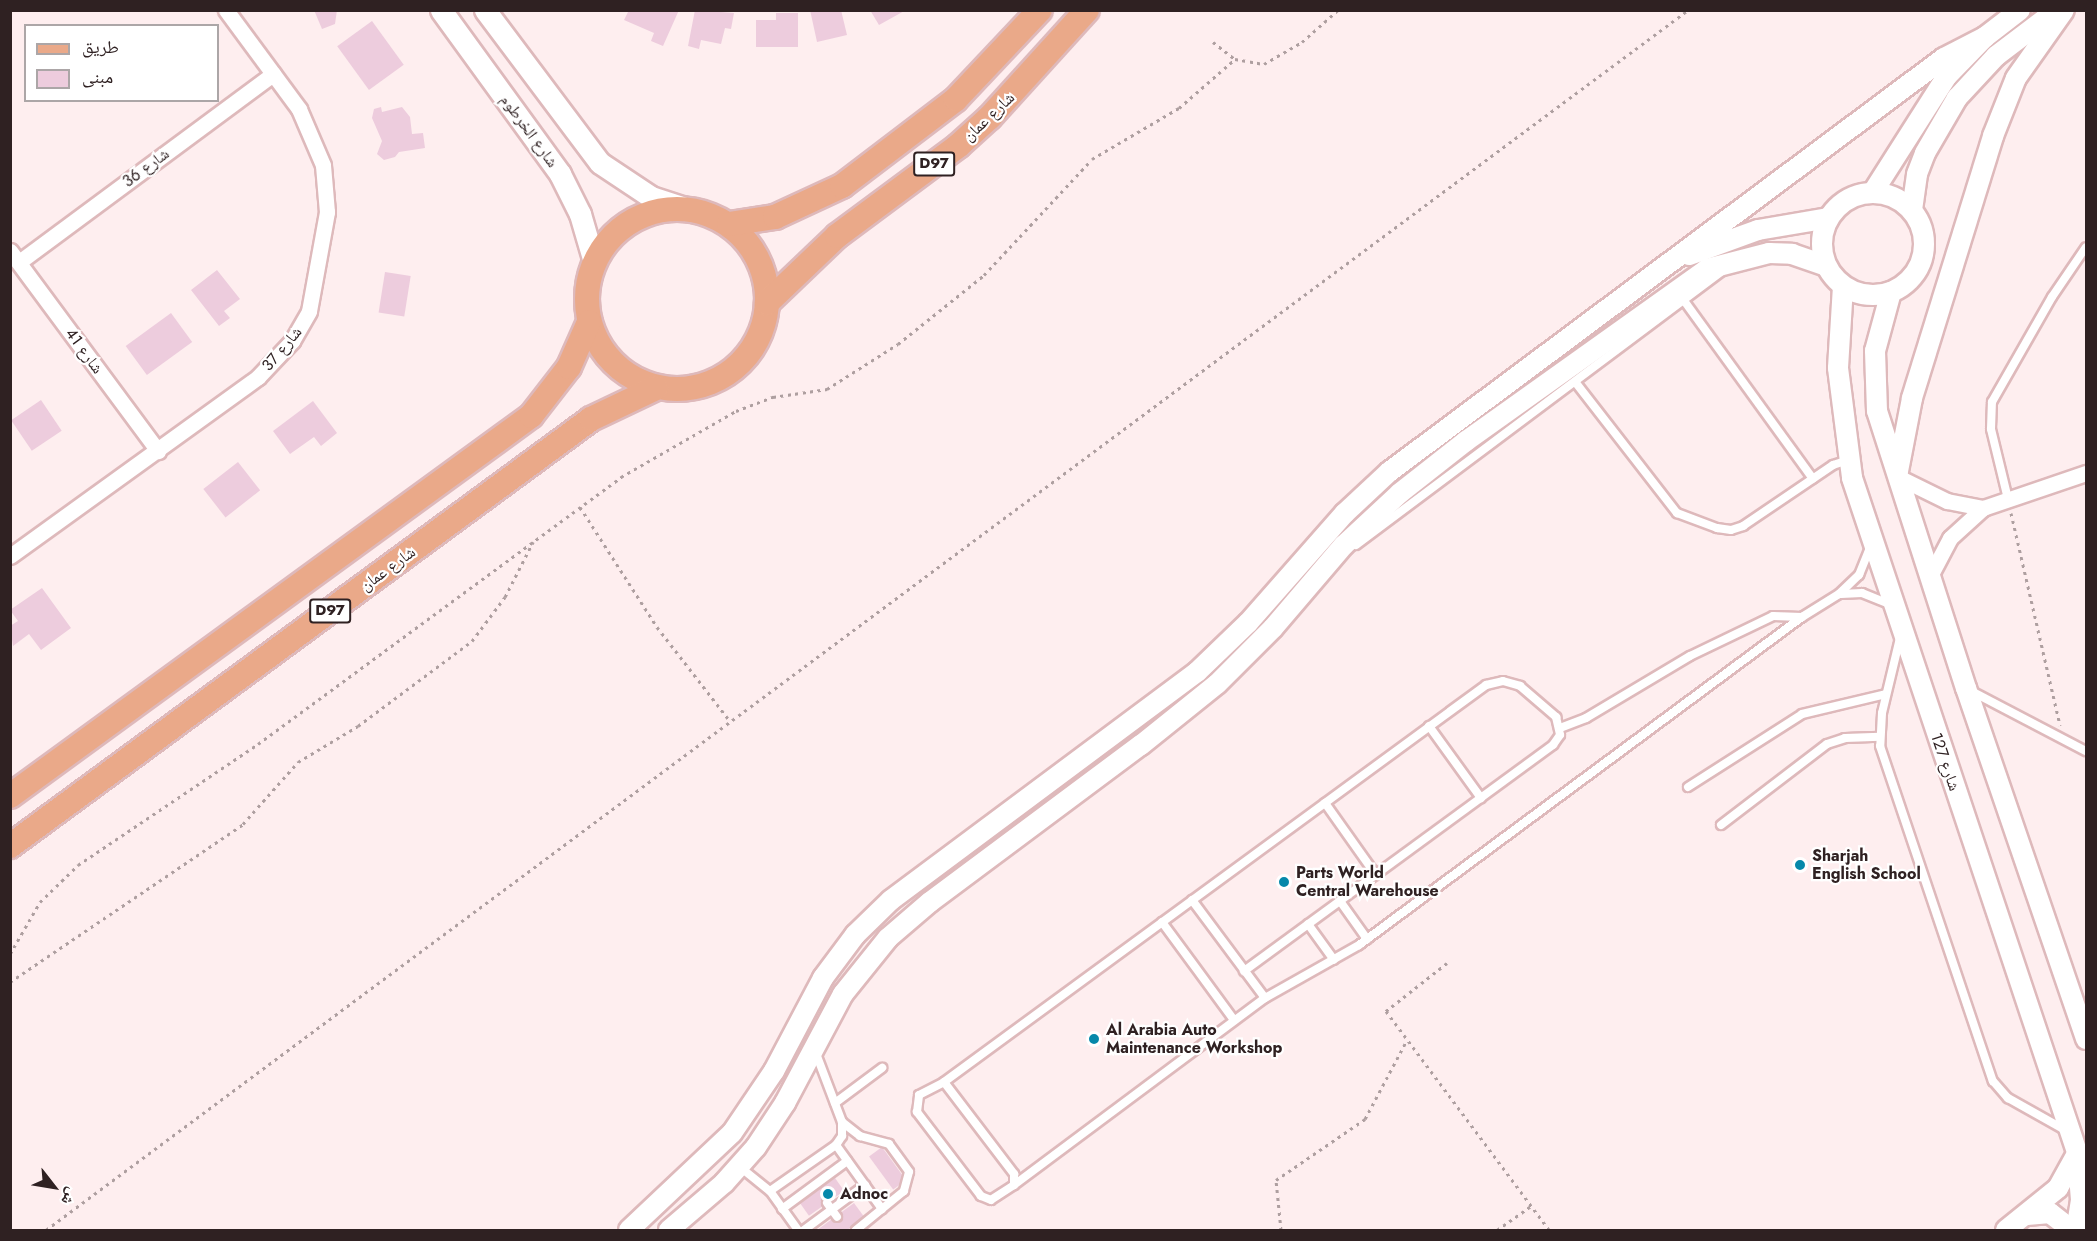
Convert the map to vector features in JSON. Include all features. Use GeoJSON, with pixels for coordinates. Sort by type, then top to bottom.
{"type":"FeatureCollection","features":[{"type":"Feature","properties":{"kind":"main road","name":"شارع الخرطوم"},"geometry":{"type":"LineString","coordinates":[[441,10],[560,174],[580,214],[594,262]]}},
{"type":"Feature","properties":{"kind":"main road"},"geometry":{"type":"LineString","coordinates":[[485,10],[586,149],[632,187],[729,225],[758,258],[767,303],[754,346],[722,378],[678,390],[656,388],[637,381],[607,357],[589,322],[588,282],[594,262],[622,227],[642,216],[687,209]]}},
{"type":"Feature","properties":{"kind":"main road","name":"D97"},"geometry":{"type":"LineString","coordinates":[[729,225],[776,217],[842,186],[956,99],[1040,10]]}},
{"type":"Feature","properties":{"kind":"main road","name":"شارع عمان"},"geometry":{"type":"LineString","coordinates":[[767,303],[837,236],[958,146],[990,117],[1087,10]]}},
{"type":"Feature","properties":{"kind":"main road","name":"D97"},"geometry":{"type":"LineString","coordinates":[[10,796],[531,416],[569,367],[589,322]]}},
{"type":"Feature","properties":{"kind":"main road","name":"شارع عمان"},"geometry":{"type":"LineString","coordinates":[[10,846],[591,419],[656,388]]}},
{"type":"Feature","properties":{"kind":"street","name":"شارع 37"},"geometry":{"type":"LineString","coordinates":[[10,556],[158,452],[274,362],[292,341],[309,310],[325,228],[326,180],[309,127],[226,10]]}},
{"type":"Feature","properties":{"kind":"street"},"geometry":{"type":"LineString","coordinates":[[629,1230],[712,1155],[747,1113],[823,978],[872,917],[1170,695],[1248,622],[1345,513],[1389,472],[1944,58],[1985,37],[2020,10]]}},
{"type":"Feature","properties":{"kind":"street"},"geometry":{"type":"LineString","coordinates":[[1912,210],[1888,194],[1873,192],[1847,198],[1828,218],[1821,246],[1826,266],[1844,286],[1866,294],[1891,292],[1911,278],[1923,257],[1925,240],[1912,210],[1917,174],[1925,153],[1957,98],[1996,56],[2055,10]]}},
{"type":"Feature","properties":{"kind":"street"},"geometry":{"type":"LineString","coordinates":[[1898,477],[1912,398],[1993,136],[2016,78],[2064,10]]}},
{"type":"Feature","properties":{"kind":"street"},"geometry":{"type":"LineString","coordinates":[[1873,192],[1934,94],[1985,37]]}},
{"type":"Feature","properties":{"kind":"street","name":"شارع 36"},"geometry":{"type":"LineString","coordinates":[[15,257],[273,74]]}},
{"type":"Feature","properties":{"kind":"street"},"geometry":{"type":"LineString","coordinates":[[1658,272],[1735,237],[1828,218]]}},
{"type":"Feature","properties":{"kind":"street"},"geometry":{"type":"LineString","coordinates":[[669,1230],[739,1167],[785,1103],[813,1049],[856,976],[901,926],[1187,709],[1245,657],[1327,564],[1372,519],[1466,441],[1680,285],[1737,258],[1780,253],[1826,266]]}},
{"type":"Feature","properties":{"kind":"street","name":"شارع 41"},"geometry":{"type":"LineString","coordinates":[[15,257],[158,452]]}},
{"type":"Feature","properties":{"kind":"street","name":"شارع 127"},"geometry":{"type":"LineString","coordinates":[[1844,286],[1838,368],[1848,460],[1901,634],[2077,1152],[2081,1200],[2074,1230]]}},
{"type":"Feature","properties":{"kind":"street"},"geometry":{"type":"LineString","coordinates":[[1891,292],[1875,351],[1874,381],[1877,411],[1966,688],[2081,1004],[2086,1039]]}},
{"type":"Feature","properties":{"kind":"street"},"geometry":{"type":"LineString","coordinates":[[1929,578],[1950,538],[1983,508],[2086,473]]}},
{"type":"Feature","properties":{"kind":"street"},"geometry":{"type":"LineString","coordinates":[[1898,477],[1947,501],[1983,508]]}},
{"type":"Feature","properties":{"kind":"street"},"geometry":{"type":"LineString","coordinates":[[2077,1152],[2086,1173]]}},
{"type":"Feature","properties":{"kind":"street"},"geometry":{"type":"LineString","coordinates":[[2006,1230],[2027,1215],[2065,1179],[2077,1152]]}},
{"type":"Feature","properties":{"kind":"street"},"geometry":{"type":"LineString","coordinates":[[2027,1215],[2050,1213],[2074,1230]]}},
{"type":"Feature","properties":{"kind":"lane"},"geometry":{"type":"LineString","coordinates":[[2008,500],[1990,429],[1992,402],[2052,297],[2086,247]]}},
{"type":"Feature","properties":{"kind":"lane"},"geometry":{"type":"LineString","coordinates":[[1327,564],[1576,383],[1684,302],[1737,258]]}},
{"type":"Feature","properties":{"kind":"lane"},"geometry":{"type":"LineString","coordinates":[[1684,302],[1813,479]]}},
{"type":"Feature","properties":{"kind":"lane"},"geometry":{"type":"LineString","coordinates":[[1576,383],[1674,509],[1688,519],[1724,530],[1737,529],[1813,479],[1848,460]]}},
{"type":"Feature","properties":{"kind":"lane"},"geometry":{"type":"LineString","coordinates":[[1244,971],[1553,745],[1560,729],[1556,717],[1527,691],[1503,681],[1486,685],[944,1082],[919,1095],[917,1112],[983,1198],[991,1200],[1264,999],[1367,939],[1802,617],[1839,594],[1864,567],[1872,540]]}},
{"type":"Feature","properties":{"kind":"lane"},"geometry":{"type":"LineString","coordinates":[[1839,594],[1873,595],[1893,607]]}},
{"type":"Feature","properties":{"kind":"lane"},"geometry":{"type":"LineString","coordinates":[[1560,729],[1586,718],[1690,656],[1773,616],[1802,617]]}},
{"type":"Feature","properties":{"kind":"lane"},"geometry":{"type":"LineString","coordinates":[[1901,634],[1886,694],[1880,737],[1993,1081],[2008,1098],[2070,1133]]}},
{"type":"Feature","properties":{"kind":"lane"},"geometry":{"type":"LineString","coordinates":[[1966,688],[2086,751]]}},
{"type":"Feature","properties":{"kind":"lane"},"geometry":{"type":"LineString","coordinates":[[1688,787],[1802,714],[1886,694]]}},
{"type":"Feature","properties":{"kind":"lane"},"geometry":{"type":"LineString","coordinates":[[1429,726],[1481,798]]}},
{"type":"Feature","properties":{"kind":"lane"},"geometry":{"type":"LineString","coordinates":[[1721,825],[1827,744],[1845,738],[1880,737]]}},
{"type":"Feature","properties":{"kind":"lane"},"geometry":{"type":"LineString","coordinates":[[1325,803],[1376,875]]}},
{"type":"Feature","properties":{"kind":"lane"},"geometry":{"type":"LineString","coordinates":[[1192,900],[1264,999]]}},
{"type":"Feature","properties":{"kind":"lane"},"geometry":{"type":"LineString","coordinates":[[1340,901],[1367,939]]}},
{"type":"Feature","properties":{"kind":"lane"},"geometry":{"type":"LineString","coordinates":[[1162,922],[1234,1020]]}},
{"type":"Feature","properties":{"kind":"lane"},"geometry":{"type":"LineString","coordinates":[[1308,924],[1334,960]]}},
{"type":"Feature","properties":{"kind":"lane"},"geometry":{"type":"LineString","coordinates":[[770,1191],[836,1145],[842,1137],[842,1122],[813,1049]]}},
{"type":"Feature","properties":{"kind":"lane"},"geometry":{"type":"LineString","coordinates":[[835,1103],[882,1068]]}},
{"type":"Feature","properties":{"kind":"lane"},"geometry":{"type":"LineString","coordinates":[[944,1082],[1012,1171],[1014,1185]]}},
{"type":"Feature","properties":{"kind":"lane"},"geometry":{"type":"LineString","coordinates":[[842,1122],[861,1136],[890,1144],[907,1167],[907,1187],[856,1230]]}},
{"type":"Feature","properties":{"kind":"lane"},"geometry":{"type":"LineString","coordinates":[[836,1145],[882,1209]]}},
{"type":"Feature","properties":{"kind":"lane"},"geometry":{"type":"LineString","coordinates":[[782,1209],[815,1188],[847,1161]]}},
{"type":"Feature","properties":{"kind":"lane"},"geometry":{"type":"LineString","coordinates":[[739,1167],[770,1191],[798,1230]]}},
{"type":"Feature","properties":{"kind":"lane"},"geometry":{"type":"LineString","coordinates":[[804,1230],[865,1185]]}},
{"type":"Feature","properties":{"kind":"path"},"geometry":{"type":"LineString","coordinates":[[1214,42],[1235,59],[1253,64],[1274,61],[1338,10]]}},
{"type":"Feature","properties":{"kind":"path"},"geometry":{"type":"LineString","coordinates":[[46,1230],[1688,10]]}},
{"type":"Feature","properties":{"kind":"path"},"geometry":{"type":"LineString","coordinates":[[10,954],[40,902],[64,875],[258,744],[621,477],[714,422],[773,398],[827,388],[890,350],[984,275],[1092,159],[1179,108],[1235,59]]}},
{"type":"Feature","properties":{"kind":"path"},"geometry":{"type":"LineString","coordinates":[[2008,500],[2064,739]]}},
{"type":"Feature","properties":{"kind":"path"},"geometry":{"type":"LineString","coordinates":[[580,507],[657,627],[731,722]]}},
{"type":"Feature","properties":{"kind":"path"},"geometry":{"type":"LineString","coordinates":[[10,982],[243,824],[298,762],[357,726],[467,645],[488,622],[534,541]]}},
{"type":"Feature","properties":{"kind":"path"},"geometry":{"type":"LineString","coordinates":[[1447,963],[1386,1011],[1550,1230]]}},
{"type":"Feature","properties":{"kind":"path"},"geometry":{"type":"LineString","coordinates":[[1281,1230],[1276,1180],[1365,1119],[1407,1040]]}},
{"type":"Feature","properties":{"kind":"path"},"geometry":{"type":"LineString","coordinates":[[1497,1230],[1531,1206]]}},
{"type":"Feature","properties":{"kind":"building"},"geometry":{"type":"Polygon","coordinates":[[[314,10],[337,10],[335,24],[322,29],[314,10]]]}},
{"type":"Feature","properties":{"kind":"building"},"geometry":{"type":"Polygon","coordinates":[[[629,10],[679,10],[663,46],[651,41],[654,33],[624,20],[629,10]]]}},
{"type":"Feature","properties":{"kind":"building"},"geometry":{"type":"Polygon","coordinates":[[[695,10],[734,13],[731,29],[725,28],[721,44],[701,40],[699,49],[688,46],[695,10]]]}},
{"type":"Feature","properties":{"kind":"building"},"geometry":{"type":"Polygon","coordinates":[[[810,10],[841,10],[847,35],[817,42],[810,10]]]}},
{"type":"Feature","properties":{"kind":"building"},"geometry":{"type":"Polygon","coordinates":[[[870,10],[906,10],[879,25],[870,10]]]}},
{"type":"Feature","properties":{"kind":"building"},"geometry":{"type":"Polygon","coordinates":[[[776,13],[798,13],[798,47],[756,47],[756,20],[776,20],[776,13]]]}},
{"type":"Feature","properties":{"kind":"building"},"geometry":{"type":"Polygon","coordinates":[[[372,21],[404,65],[369,90],[337,46],[372,21]]]}},
{"type":"Feature","properties":{"kind":"building"},"geometry":{"type":"Polygon","coordinates":[[[381,107],[382,112],[402,107],[410,117],[412,134],[423,133],[425,148],[399,152],[395,157],[384,160],[377,154],[382,141],[372,118],[374,109],[381,107]]]}},
{"type":"Feature","properties":{"kind":"building"},"geometry":{"type":"Polygon","coordinates":[[[217,270],[240,299],[224,311],[230,318],[219,326],[191,290],[217,270]]]}},
{"type":"Feature","properties":{"kind":"building"},"geometry":{"type":"Polygon","coordinates":[[[385,272],[411,276],[404,317],[379,312],[385,272]]]}},
{"type":"Feature","properties":{"kind":"building"},"geometry":{"type":"Polygon","coordinates":[[[171,313],[192,342],[147,375],[126,346],[171,313]]]}},
{"type":"Feature","properties":{"kind":"building"},"geometry":{"type":"Polygon","coordinates":[[[41,400],[62,431],[32,451],[11,420],[41,400]]]}},
{"type":"Feature","properties":{"kind":"building"},"geometry":{"type":"Polygon","coordinates":[[[313,401],[337,433],[321,446],[314,437],[290,454],[273,431],[313,401]]]}},
{"type":"Feature","properties":{"kind":"building"},"geometry":{"type":"Polygon","coordinates":[[[238,462],[260,490],[225,517],[203,489],[238,462]]]}},
{"type":"Feature","properties":{"kind":"building"},"geometry":{"type":"Polygon","coordinates":[[[42,588],[71,628],[41,650],[29,634],[13,646],[10,626],[18,621],[10,610],[42,588]]]}},
{"type":"Feature","properties":{"kind":"building"},"geometry":{"type":"Polygon","coordinates":[[[882,1147],[906,1180],[893,1190],[869,1156],[882,1147]]]}},
{"type":"Feature","properties":{"kind":"building"},"geometry":{"type":"Polygon","coordinates":[[[835,1178],[844,1191],[809,1216],[800,1203],[835,1178]]]}},
{"type":"Feature","properties":{"kind":"building"},"geometry":{"type":"Polygon","coordinates":[[[854,1203],[865,1218],[847,1230],[817,1230],[854,1203]]]}},
{"type":"Feature","properties":{"kind":"place","name":"Sharjah English School"},"geometry":{"type":"Point","coordinates":[1800,865]}},
{"type":"Feature","properties":{"kind":"place","name":"Parts World Central Warehouse"},"geometry":{"type":"Point","coordinates":[1284,882]}},
{"type":"Feature","properties":{"kind":"place","name":"Al Arabia Auto Maintenance Workshop"},"geometry":{"type":"Point","coordinates":[1094,1039]}},
{"type":"Feature","properties":{"kind":"place","name":"Adnoc"},"geometry":{"type":"Point","coordinates":[828,1194]}}]}
